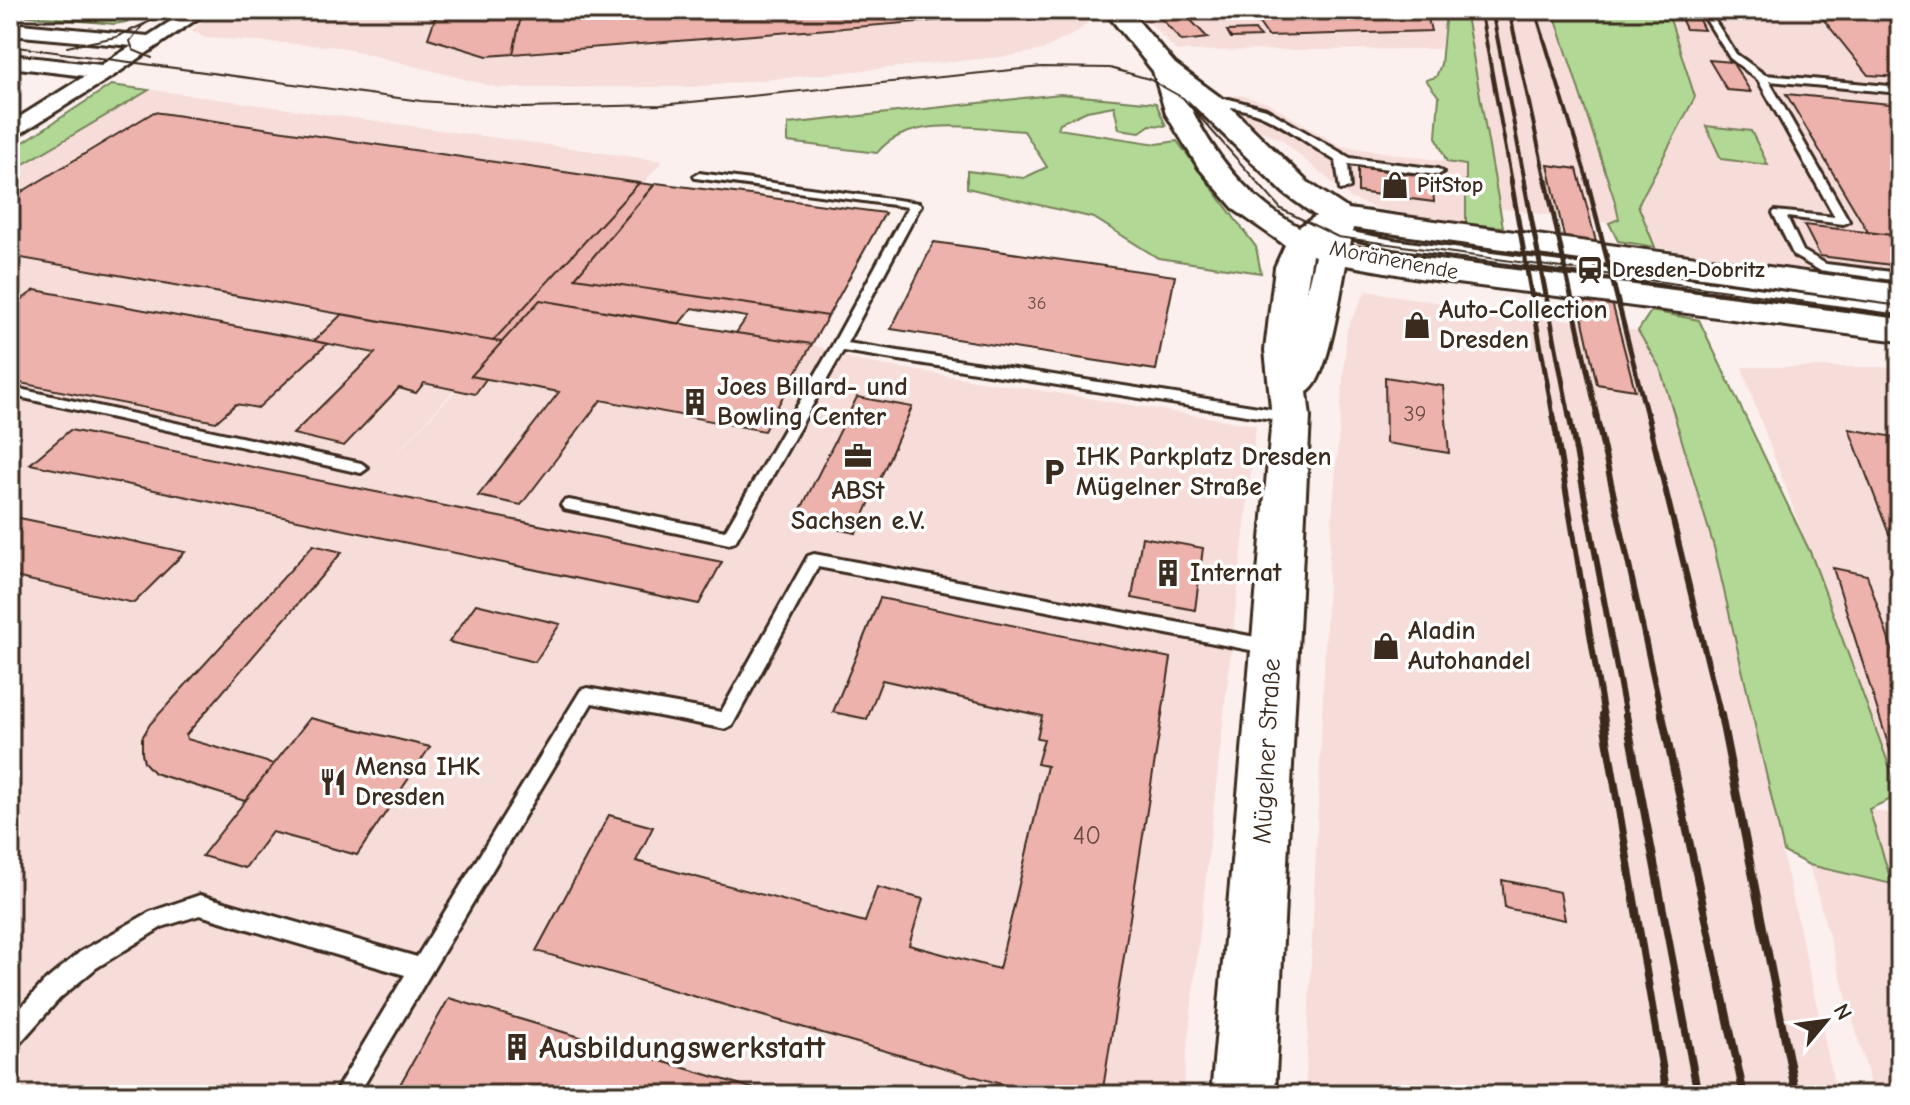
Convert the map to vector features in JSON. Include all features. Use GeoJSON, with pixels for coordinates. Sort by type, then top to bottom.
{"type":"FeatureCollection","features":[{"type":"Feature","properties":{"kind":"main road"},"geometry":{"type":"LineString","coordinates":[[1116,10],[1166,70],[1210,103],[1295,187],[1329,226]]}},
{"type":"Feature","properties":{"kind":"main road"},"geometry":{"type":"LineString","coordinates":[[1166,70],[1177,112],[1239,196],[1271,224],[1329,226]]}},
{"type":"Feature","properties":{"kind":"main road","name":"Moränenende"},"geometry":{"type":"LineString","coordinates":[[1329,226],[1900,295]]}},
{"type":"Feature","properties":{"kind":"main road","name":"Moränenende"},"geometry":{"type":"LineString","coordinates":[[1329,226],[1393,263],[1900,330]]}},
{"type":"Feature","properties":{"kind":"main road","name":"Mügelner Straße"},"geometry":{"type":"LineString","coordinates":[[1243,1095],[1291,412],[1316,329],[1329,226]]}},
{"type":"Feature","properties":{"kind":"street"},"geometry":{"type":"LineString","coordinates":[[10,133],[201,10]]}},
{"type":"Feature","properties":{"kind":"street"},"geometry":{"type":"LineString","coordinates":[[10,29],[152,42]]}},
{"type":"Feature","properties":{"kind":"street"},"geometry":{"type":"LineString","coordinates":[[10,61],[106,72]]}},
{"type":"Feature","properties":{"kind":"lane"},"geometry":{"type":"LineString","coordinates":[[1704,10],[1733,56],[1762,78],[1843,221],[1779,213],[1798,253],[1823,267],[1900,277]]}},
{"type":"Feature","properties":{"kind":"lane"},"geometry":{"type":"LineString","coordinates":[[1762,78],[1900,90]]}},
{"type":"Feature","properties":{"kind":"lane"},"geometry":{"type":"LineString","coordinates":[[1210,103],[1243,102],[1259,107],[1302,131],[1341,159],[1438,172]]}},
{"type":"Feature","properties":{"kind":"lane"},"geometry":{"type":"LineString","coordinates":[[1341,159],[1345,172],[1329,226],[1900,311]]}},
{"type":"Feature","properties":{"kind":"lane"},"geometry":{"type":"LineString","coordinates":[[569,505],[729,538],[839,346],[915,205],[699,176]]}},
{"type":"Feature","properties":{"kind":"lane"},"geometry":{"type":"LineString","coordinates":[[839,346],[1291,412]]}},
{"type":"Feature","properties":{"kind":"lane"},"geometry":{"type":"LineString","coordinates":[[14,396],[361,468]]}},
{"type":"Feature","properties":{"kind":"lane"},"geometry":{"type":"LineString","coordinates":[[345,1095],[587,695],[726,721],[814,560],[1273,647]]}},
{"type":"Feature","properties":{"kind":"lane"},"geometry":{"type":"LineString","coordinates":[[10,1037],[52,990],[88,960],[157,919],[200,905],[421,969]]}},
{"type":"Feature","properties":{"kind":"shaded area"},"geometry":{"type":"Polygon","coordinates":[[[220,10],[1092,10],[1096,15],[1076,33],[1042,50],[1011,56],[692,87],[499,88],[340,47],[205,38],[191,30],[220,10]]]}},
{"type":"Feature","properties":{"kind":"shaded area"},"geometry":{"type":"Polygon","coordinates":[[[1138,10],[1446,10],[1440,49],[1176,51],[1138,10]]]}},
{"type":"Feature","properties":{"kind":"shaded area"},"geometry":{"type":"Polygon","coordinates":[[[1465,10],[1553,10],[1619,220],[1609,223],[1502,209],[1496,203],[1465,10]]]}},
{"type":"Feature","properties":{"kind":"shaded area"},"geometry":{"type":"Polygon","coordinates":[[[1667,10],[1900,10],[1900,284],[1747,264],[1655,247],[1638,205],[1695,97],[1667,10]]]}},
{"type":"Feature","properties":{"kind":"shaded area"},"geometry":{"type":"Polygon","coordinates":[[[111,84],[663,161],[384,467],[540,300],[812,344],[858,361],[1256,425],[1182,1095],[10,1095],[10,151],[111,84]]]}},
{"type":"Feature","properties":{"kind":"shaded area"},"geometry":{"type":"Polygon","coordinates":[[[1241,95],[1268,103],[1341,146],[1466,164],[1466,224],[1374,208],[1350,198],[1282,140],[1258,130],[1217,97],[1241,95]]]}},
{"type":"Feature","properties":{"kind":"shaded area"},"geometry":{"type":"Polygon","coordinates":[[[1366,291],[1499,312],[1501,324],[1519,312],[1638,331],[1660,368],[1714,547],[1837,1095],[1305,1095],[1329,557],[1347,328],[1366,291]]]}},
{"type":"Feature","properties":{"kind":"shaded area"},"geometry":{"type":"Polygon","coordinates":[[[1742,367],[1900,367],[1900,795],[1753,400],[1742,367]]]}},
{"type":"Feature","properties":{"kind":"shaded area"},"geometry":{"type":"Polygon","coordinates":[[[1869,809],[1900,816],[1900,1095],[1874,1095],[1809,865],[1891,883],[1869,809]]]}},
{"type":"Feature","properties":{"kind":"green space"},"geometry":{"type":"Polygon","coordinates":[[[10,10],[146,10],[126,22],[114,24],[10,14],[10,10]]]}},
{"type":"Feature","properties":{"kind":"green space"},"geometry":{"type":"Polygon","coordinates":[[[1446,10],[1465,10],[1503,227],[1466,224],[1466,165],[1447,162],[1436,137],[1439,97],[1426,80],[1436,77],[1441,64],[1446,10]]]}},
{"type":"Feature","properties":{"kind":"green space"},"geometry":{"type":"Polygon","coordinates":[[[1553,10],[1667,10],[1695,97],[1638,205],[1655,247],[1618,241],[1609,223],[1619,219],[1615,202],[1553,10]]]}},
{"type":"Feature","properties":{"kind":"green space"},"geometry":{"type":"Polygon","coordinates":[[[111,85],[149,90],[10,172],[10,151],[111,85]]]}},
{"type":"Feature","properties":{"kind":"green space"},"geometry":{"type":"Polygon","coordinates":[[[1060,94],[1156,103],[1166,126],[1150,125],[1140,132],[1119,129],[1114,106],[1087,111],[1060,123],[1058,129],[1157,144],[1177,141],[1256,247],[1261,273],[1158,258],[1094,218],[967,188],[967,171],[1024,178],[1047,167],[1024,131],[966,126],[925,128],[890,141],[877,153],[788,142],[788,124],[1060,94]]]}},
{"type":"Feature","properties":{"kind":"green space"},"geometry":{"type":"Polygon","coordinates":[[[1706,126],[1751,131],[1768,165],[1721,159],[1706,126]]]}},
{"type":"Feature","properties":{"kind":"green space"},"geometry":{"type":"Polygon","coordinates":[[[1651,311],[1699,320],[1811,554],[1900,795],[1869,809],[1892,884],[1809,865],[1784,852],[1714,547],[1660,368],[1638,331],[1651,311]]]}},
{"type":"Feature","properties":{"kind":"building"},"geometry":{"type":"Polygon","coordinates":[[[438,10],[522,11],[513,54],[487,56],[428,38],[438,10]]]}},
{"type":"Feature","properties":{"kind":"building"},"geometry":{"type":"Polygon","coordinates":[[[978,10],[1063,10],[1063,11],[982,17],[978,10]]]}},
{"type":"Feature","properties":{"kind":"building"},"geometry":{"type":"Polygon","coordinates":[[[978,10],[982,17],[513,54],[522,11],[978,10]]]}},
{"type":"Feature","properties":{"kind":"building"},"geometry":{"type":"Polygon","coordinates":[[[1153,10],[1181,10],[1208,38],[1182,41],[1153,10]]]}},
{"type":"Feature","properties":{"kind":"building"},"geometry":{"type":"Polygon","coordinates":[[[1295,10],[1426,10],[1431,31],[1268,36],[1254,16],[1298,14],[1295,10]]]}},
{"type":"Feature","properties":{"kind":"building"},"geometry":{"type":"Polygon","coordinates":[[[1677,10],[1695,12],[1704,30],[1686,29],[1677,10]]]}},
{"type":"Feature","properties":{"kind":"building"},"geometry":{"type":"Polygon","coordinates":[[[1816,10],[1900,10],[1900,77],[1868,75],[1816,10]]]}},
{"type":"Feature","properties":{"kind":"building"},"geometry":{"type":"Polygon","coordinates":[[[1255,30],[1260,37],[1231,38],[1227,31],[1255,30]]]}},
{"type":"Feature","properties":{"kind":"building"},"geometry":{"type":"Polygon","coordinates":[[[1709,60],[1732,62],[1751,92],[1727,90],[1709,60]]]}},
{"type":"Feature","properties":{"kind":"building"},"geometry":{"type":"Polygon","coordinates":[[[1786,94],[1900,105],[1900,236],[1868,232],[1786,94]]]}},
{"type":"Feature","properties":{"kind":"building"},"geometry":{"type":"Polygon","coordinates":[[[154,112],[639,183],[493,341],[10,256],[10,199],[154,112]]]}},
{"type":"Feature","properties":{"kind":"building"},"geometry":{"type":"Polygon","coordinates":[[[1548,165],[1577,169],[1635,390],[1597,384],[1548,165]]]}},
{"type":"Feature","properties":{"kind":"building","name":"PitStop"},"geometry":{"type":"Polygon","coordinates":[[[1358,167],[1432,177],[1434,202],[1358,192],[1358,167]]]}},
{"type":"Feature","properties":{"kind":"building"},"geometry":{"type":"Polygon","coordinates":[[[639,183],[654,185],[575,278],[828,316],[812,344],[736,333],[747,317],[692,308],[679,324],[540,300],[502,342],[493,341],[639,183]]]}},
{"type":"Feature","properties":{"kind":"building"},"geometry":{"type":"Polygon","coordinates":[[[656,183],[885,213],[828,316],[575,278],[656,183]]]}},
{"type":"Feature","properties":{"kind":"building"},"geometry":{"type":"Polygon","coordinates":[[[1804,225],[1900,236],[1900,266],[1820,256],[1804,225]]]}},
{"type":"Feature","properties":{"kind":"building"},"geometry":{"type":"Polygon","coordinates":[[[934,242],[1175,276],[1156,370],[891,329],[934,242]]]}},
{"type":"Feature","properties":{"kind":"building"},"geometry":{"type":"Polygon","coordinates":[[[35,290],[327,344],[258,408],[236,404],[216,422],[10,381],[10,308],[35,290]]]}},
{"type":"Feature","properties":{"kind":"building","name":"Joes Billard- und Bowling Center"},"geometry":{"type":"Polygon","coordinates":[[[540,300],[812,344],[764,431],[601,400],[521,505],[478,496],[559,392],[471,376],[540,300]]]}},
{"type":"Feature","properties":{"kind":"building"},"geometry":{"type":"Polygon","coordinates":[[[342,314],[502,342],[471,376],[486,379],[475,394],[424,383],[416,393],[399,388],[344,446],[293,434],[375,353],[314,341],[342,314]]]}},
{"type":"Feature","properties":{"kind":"building"},"geometry":{"type":"Polygon","coordinates":[[[1385,377],[1443,386],[1449,453],[1386,443],[1385,377]]]}},
{"type":"Feature","properties":{"kind":"building"},"geometry":{"type":"Polygon","coordinates":[[[857,397],[912,407],[856,533],[795,521],[857,397]]]}},
{"type":"Feature","properties":{"kind":"building"},"geometry":{"type":"Polygon","coordinates":[[[1849,429],[1900,438],[1900,536],[1889,534],[1849,429]]]}},
{"type":"Feature","properties":{"kind":"building"},"geometry":{"type":"Polygon","coordinates":[[[70,430],[722,562],[699,604],[30,464],[70,430]]]}},
{"type":"Feature","properties":{"kind":"building"},"geometry":{"type":"Polygon","coordinates":[[[10,516],[185,552],[134,603],[10,576],[10,516]]]}},
{"type":"Feature","properties":{"kind":"building","name":"Internat"},"geometry":{"type":"Polygon","coordinates":[[[1142,537],[1203,548],[1195,610],[1132,598],[1142,537]]]}},
{"type":"Feature","properties":{"kind":"building"},"geometry":{"type":"Polygon","coordinates":[[[313,545],[342,552],[186,735],[187,739],[274,764],[245,801],[154,773],[144,762],[142,753],[142,738],[150,724],[313,545]]]}},
{"type":"Feature","properties":{"kind":"building"},"geometry":{"type":"Polygon","coordinates":[[[1833,568],[1867,575],[1900,673],[1900,782],[1833,568]]]}},
{"type":"Feature","properties":{"kind":"building"},"geometry":{"type":"Polygon","coordinates":[[[880,598],[1171,658],[1102,1095],[1039,1095],[536,951],[609,815],[653,827],[636,861],[865,922],[877,887],[923,899],[909,945],[999,969],[1047,766],[1037,764],[1044,739],[1037,738],[1042,716],[882,680],[867,719],[833,712],[880,598]]]}},
{"type":"Feature","properties":{"kind":"building"},"geometry":{"type":"Polygon","coordinates":[[[476,604],[560,624],[535,662],[449,642],[476,604]]]}},
{"type":"Feature","properties":{"kind":"building","name":"Mensa IHK Dresden"},"geometry":{"type":"Polygon","coordinates":[[[310,718],[430,747],[357,855],[272,832],[245,868],[202,856],[310,718]]]}},
{"type":"Feature","properties":{"kind":"building"},"geometry":{"type":"Polygon","coordinates":[[[1502,880],[1560,892],[1565,920],[1505,908],[1502,880]]]}},
{"type":"Feature","properties":{"kind":"building","name":"Ausbildungswerkstatt"},"geometry":{"type":"Polygon","coordinates":[[[449,998],[775,1095],[394,1095],[449,998]]]}},
{"type":"Feature","properties":{"kind":"tram line"},"geometry":{"type":"LineString","coordinates":[[148,22],[168,10]]}},
{"type":"Feature","properties":{"kind":"tram line"},"geometry":{"type":"LineString","coordinates":[[148,22],[153,20]]}},
{"type":"Feature","properties":{"kind":"tram line"},"geometry":{"type":"LineString","coordinates":[[67,47],[116,37],[148,22]]}},
{"type":"Feature","properties":{"kind":"tram line"},"geometry":{"type":"LineString","coordinates":[[148,22],[130,41],[133,50],[152,58]]}},
{"type":"Feature","properties":{"kind":"tram line"},"geometry":{"type":"LineString","coordinates":[[10,46],[421,101],[522,108],[661,105],[1042,67],[1110,68],[1149,79],[1183,98],[1281,209],[1338,237],[1900,315]]}},
{"type":"Feature","properties":{"kind":"railway"},"geometry":{"type":"LineString","coordinates":[[1492,10],[1525,182]]}},
{"type":"Feature","properties":{"kind":"railway"},"geometry":{"type":"LineString","coordinates":[[1509,10],[1546,182]]}},
{"type":"Feature","properties":{"kind":"railway"},"geometry":{"type":"LineString","coordinates":[[1535,10],[1588,182]]}},
{"type":"Feature","properties":{"kind":"railway"},"geometry":{"type":"LineString","coordinates":[[1482,19],[1512,182]]}},
{"type":"Feature","properties":{"kind":"railway"},"geometry":{"type":"LineString","coordinates":[[1511,180],[1553,416]]}},
{"type":"Feature","properties":{"kind":"railway"},"geometry":{"type":"LineString","coordinates":[[1524,180],[1569,416]]}},
{"type":"Feature","properties":{"kind":"railway"},"geometry":{"type":"LineString","coordinates":[[1546,180],[1597,416]]}},
{"type":"Feature","properties":{"kind":"railway"},"geometry":{"type":"LineString","coordinates":[[1587,180],[1647,416]]}},
{"type":"Feature","properties":{"kind":"railway"},"geometry":{"type":"LineString","coordinates":[[1553,414],[1604,717]]}},
{"type":"Feature","properties":{"kind":"railway"},"geometry":{"type":"LineString","coordinates":[[1569,414],[1626,717]]}},
{"type":"Feature","properties":{"kind":"railway"},"geometry":{"type":"LineString","coordinates":[[1596,414],[1662,717]]}},
{"type":"Feature","properties":{"kind":"railway"},"geometry":{"type":"LineString","coordinates":[[1647,414],[1721,717]]}},
{"type":"Feature","properties":{"kind":"railway"},"geometry":{"type":"LineString","coordinates":[[1603,715],[1667,1095]]}},
{"type":"Feature","properties":{"kind":"railway"},"geometry":{"type":"LineString","coordinates":[[1626,715],[1698,1095]]}},
{"type":"Feature","properties":{"kind":"railway"},"geometry":{"type":"LineString","coordinates":[[1662,715],[1744,1095]]}},
{"type":"Feature","properties":{"kind":"railway"},"geometry":{"type":"LineString","coordinates":[[1721,715],[1796,1095]]}},
{"type":"Feature","properties":{"kind":"place","name":"PitStop"},"geometry":{"type":"Point","coordinates":[1395,185]}},
{"type":"Feature","properties":{"kind":"place","name":"Dresden-Dobritz"},"geometry":{"type":"Point","coordinates":[1590,270]}},
{"type":"Feature","properties":{"kind":"place","name":"Auto-Collection Dresden"},"geometry":{"type":"Point","coordinates":[1417,325]}},
{"type":"Feature","properties":{"kind":"place","name":"Joes Billard- und Bowling Center"},"geometry":{"type":"Point","coordinates":[695,402]}},
{"type":"Feature","properties":{"kind":"place","name":"ABSt Sachsen e.V."},"geometry":{"type":"Point","coordinates":[858,456]}},
{"type":"Feature","properties":{"kind":"place","name":"IHK Parkplatz Dresden Mügelner Straße"},"geometry":{"type":"Point","coordinates":[1054,472]}},
{"type":"Feature","properties":{"kind":"place","name":"Internat"},"geometry":{"type":"Point","coordinates":[1168,573]}},
{"type":"Feature","properties":{"kind":"place","name":"Aladin Autohandel"},"geometry":{"type":"Point","coordinates":[1386,646]}},
{"type":"Feature","properties":{"kind":"place","name":"Mensa IHK Dresden"},"geometry":{"type":"Point","coordinates":[333,782]}},
{"type":"Feature","properties":{"kind":"place","name":"Ausbildungswerkstatt"},"geometry":{"type":"Point","coordinates":[517,1047]}}]}
